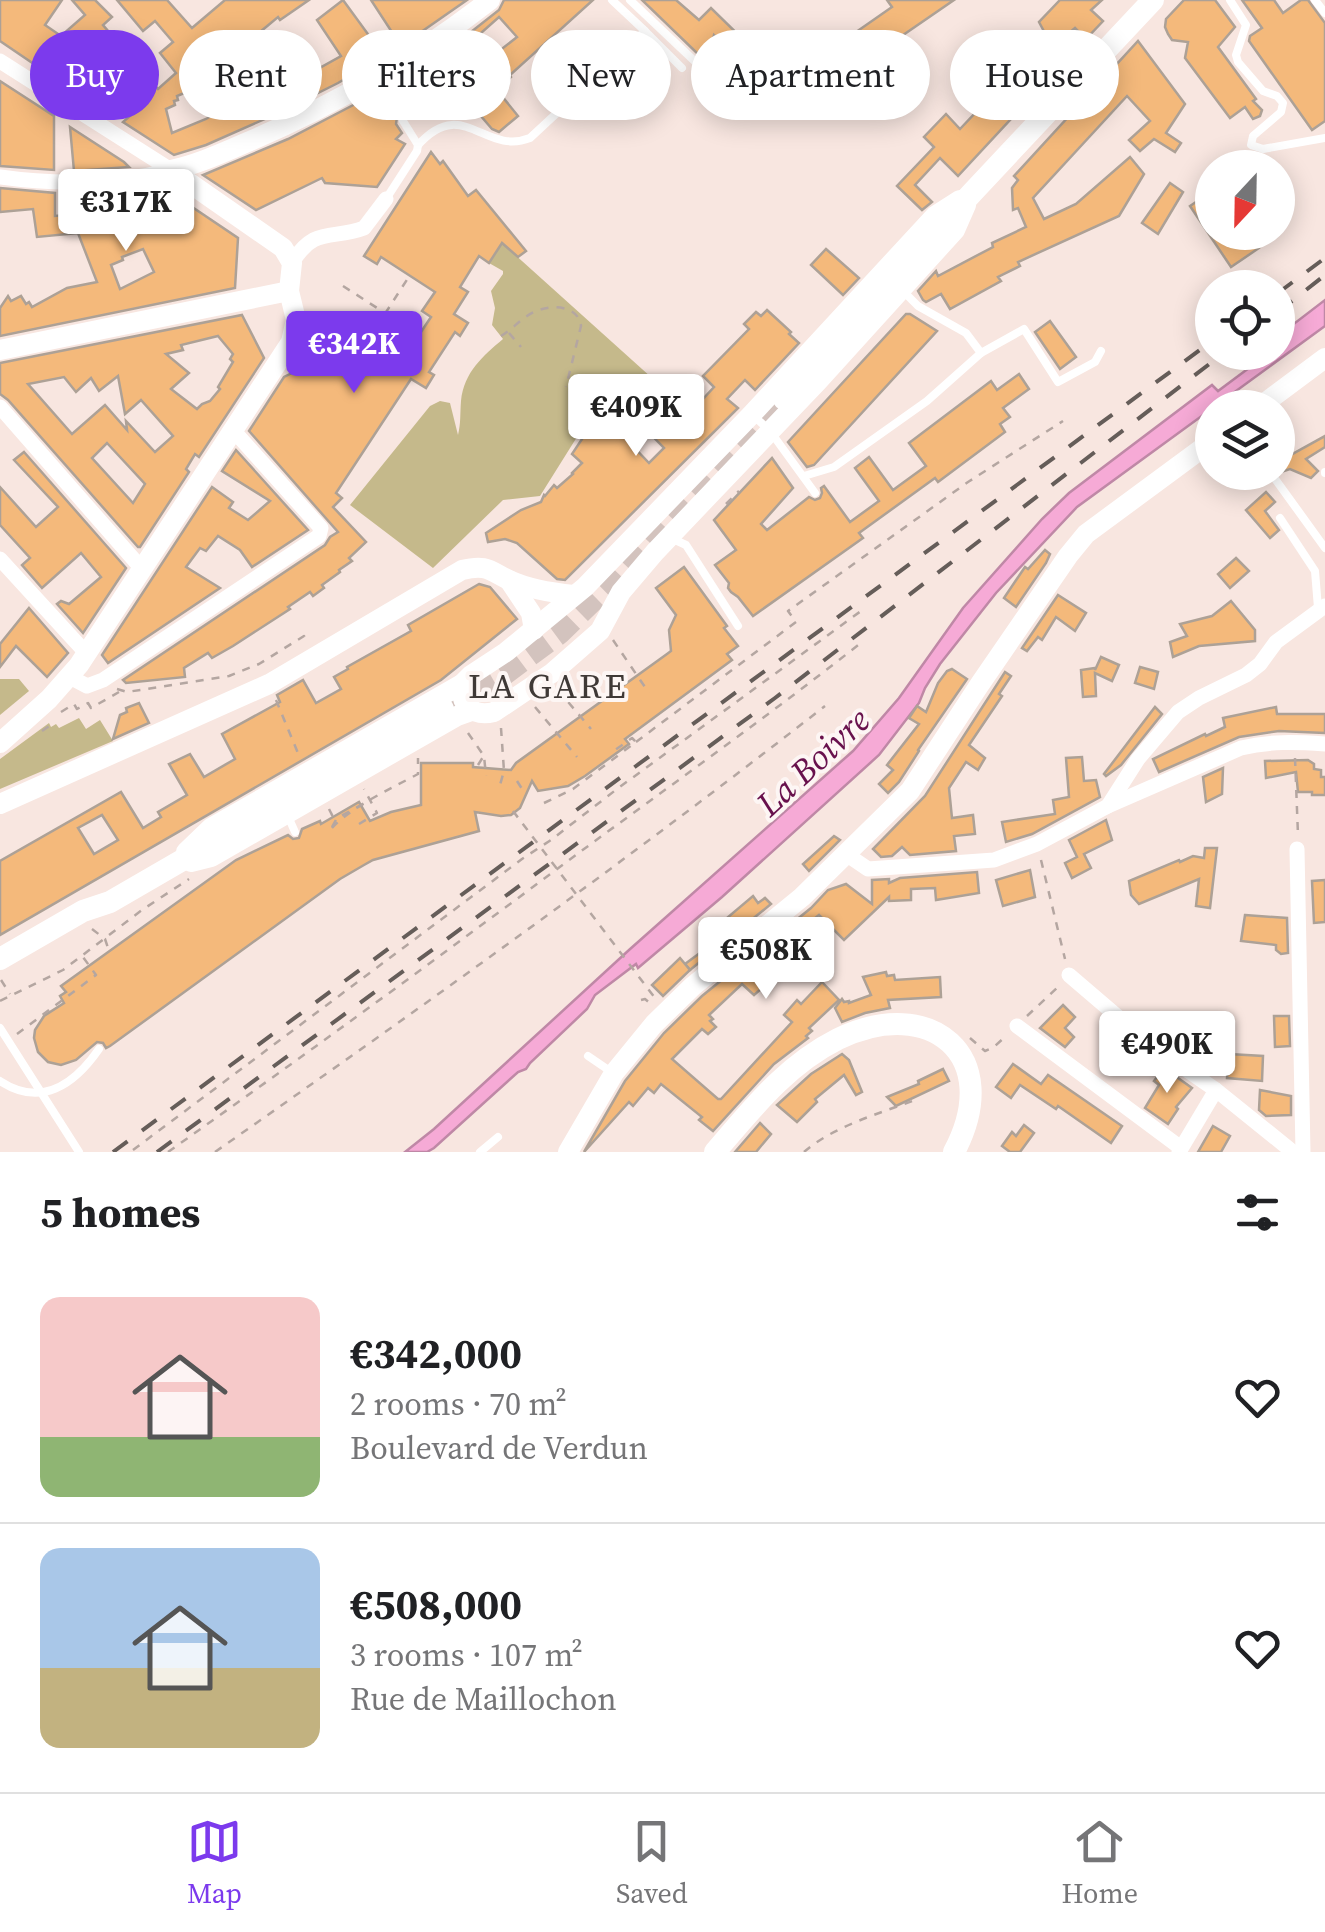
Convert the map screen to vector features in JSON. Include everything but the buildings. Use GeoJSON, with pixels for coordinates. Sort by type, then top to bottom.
{"type":"FeatureCollection","features":[{"type":"Feature","properties":{"kind":"main road"},"geometry":{"type":"LineString","coordinates":[[784,399],[1153,0]]}},
{"type":"Feature","properties":{"kind":"main road"},"geometry":{"type":"LineString","coordinates":[[0,958],[459,715]]}},
{"type":"Feature","properties":{"kind":"main road"},"geometry":{"type":"LineString","coordinates":[[0,975],[94,922],[110,902]]}},
{"type":"Feature","properties":{"kind":"main road"},"geometry":{"type":"LineString","coordinates":[[715,1152],[778,1080],[814,1053],[852,1033],[899,1023],[934,1032],[948,1042],[966,1066],[971,1108],[954,1152]]}},
{"type":"Feature","properties":{"kind":"street"},"geometry":{"type":"LineString","coordinates":[[451,30],[490,0]]}},
{"type":"Feature","properties":{"kind":"street"},"geometry":{"type":"LineString","coordinates":[[0,61],[298,255]]}},
{"type":"Feature","properties":{"kind":"street"},"geometry":{"type":"LineString","coordinates":[[0,177],[102,181],[139,178],[192,166],[277,130],[342,96]]}},
{"type":"Feature","properties":{"kind":"street"},"geometry":{"type":"LineString","coordinates":[[170,868],[291,823],[412,752],[457,716],[494,712],[570,659],[600,631],[621,592],[668,538],[954,230],[971,194]]}},
{"type":"Feature","properties":{"kind":"street"},"geometry":{"type":"LineString","coordinates":[[170,868],[211,828],[462,684],[534,630],[580,591],[752,414],[935,216],[971,194]]}},
{"type":"Feature","properties":{"kind":"street"},"geometry":{"type":"LineString","coordinates":[[0,743],[42,706],[87,654],[291,342],[295,332],[294,308],[288,291],[298,255],[332,233],[364,228],[386,199]]}},
{"type":"Feature","properties":{"kind":"street"},"geometry":{"type":"LineString","coordinates":[[0,350],[288,291]]}},
{"type":"Feature","properties":{"kind":"street"},"geometry":{"type":"LineString","coordinates":[[1282,390],[1325,358]]}},
{"type":"Feature","properties":{"kind":"street"},"geometry":{"type":"LineString","coordinates":[[0,407],[143,570]]}},
{"type":"Feature","properties":{"kind":"street"},"geometry":{"type":"LineString","coordinates":[[70,677],[88,686],[103,680],[319,536],[321,528],[306,504],[233,430]]}},
{"type":"Feature","properties":{"kind":"street"},"geometry":{"type":"LineString","coordinates":[[568,1152],[638,1040],[673,1005],[802,897],[910,791],[1076,545],[1195,454]]}},
{"type":"Feature","properties":{"kind":"street"},"geometry":{"type":"LineString","coordinates":[[0,559],[87,654]]}},
{"type":"Feature","properties":{"kind":"street"},"geometry":{"type":"LineString","coordinates":[[0,804],[270,684],[462,570],[483,568],[545,592],[602,593],[611,607]]}},
{"type":"Feature","properties":{"kind":"street"},"geometry":{"type":"LineString","coordinates":[[510,580],[530,612],[534,630]]}},
{"type":"Feature","properties":{"kind":"street"},"geometry":{"type":"LineString","coordinates":[[1108,806],[1138,759],[1178,712],[1246,675],[1276,642],[1322,608]]}},
{"type":"Feature","properties":{"kind":"street"},"geometry":{"type":"LineString","coordinates":[[459,715],[462,684]]}},
{"type":"Feature","properties":{"kind":"street"},"geometry":{"type":"LineString","coordinates":[[846,854],[868,869],[994,860],[1037,844],[1108,806],[1241,748],[1294,742],[1325,744]]}},
{"type":"Feature","properties":{"kind":"street"},"geometry":{"type":"LineString","coordinates":[[1297,850],[1302,1152]]}},
{"type":"Feature","properties":{"kind":"street"},"geometry":{"type":"LineString","coordinates":[[1069,976],[1152,1046],[1216,1090],[1293,1152]]}},
{"type":"Feature","properties":{"kind":"street"},"geometry":{"type":"LineString","coordinates":[[1018,1026],[1180,1150],[1216,1090]]}},
{"type":"Feature","properties":{"kind":"lane"},"geometry":{"type":"LineString","coordinates":[[612,0],[643,30]]}},
{"type":"Feature","properties":{"kind":"lane"},"geometry":{"type":"LineString","coordinates":[[630,0],[691,58]]}},
{"type":"Feature","properties":{"kind":"lane"},"geometry":{"type":"LineString","coordinates":[[1230,0],[1246,25],[1236,56],[1238,62],[1264,91],[1277,96],[1283,104],[1281,112],[1253,136],[1248,148],[1325,138]]}},
{"type":"Feature","properties":{"kind":"lane"},"geometry":{"type":"LineString","coordinates":[[1316,0],[1325,14]]}},
{"type":"Feature","properties":{"kind":"lane"},"geometry":{"type":"LineString","coordinates":[[671,57],[682,68]]}},
{"type":"Feature","properties":{"kind":"lane"},"geometry":{"type":"LineString","coordinates":[[402,120],[418,145]]}},
{"type":"Feature","properties":{"kind":"lane"},"geometry":{"type":"LineString","coordinates":[[386,199],[418,145],[440,126],[450,123],[502,141],[518,142],[530,138],[549,120]]}},
{"type":"Feature","properties":{"kind":"lane"},"geometry":{"type":"LineString","coordinates":[[901,289],[918,306],[966,332],[981,353]]}},
{"type":"Feature","properties":{"kind":"lane"},"geometry":{"type":"LineString","coordinates":[[804,476],[834,467],[927,401],[981,353],[1024,329],[1058,382],[1095,362],[1101,352]]}},
{"type":"Feature","properties":{"kind":"lane"},"geometry":{"type":"LineString","coordinates":[[752,414],[770,431],[815,492]]}},
{"type":"Feature","properties":{"kind":"lane"},"geometry":{"type":"LineString","coordinates":[[1283,490],[1325,548]]}},
{"type":"Feature","properties":{"kind":"lane"},"geometry":{"type":"LineString","coordinates":[[1280,518],[1320,572],[1322,608]]}},
{"type":"Feature","properties":{"kind":"lane"},"geometry":{"type":"LineString","coordinates":[[668,538],[686,544],[738,626]]}},
{"type":"Feature","properties":{"kind":"lane"},"geometry":{"type":"LineString","coordinates":[[0,1028],[79,1152]]}},
{"type":"Feature","properties":{"kind":"lane"},"geometry":{"type":"LineString","coordinates":[[0,1081],[28,1094],[42,1094],[71,1080],[99,1049]]}},
{"type":"Feature","properties":{"kind":"lane"},"geometry":{"type":"LineString","coordinates":[[588,1056],[614,1074]]}},
{"type":"Feature","properties":{"kind":"lane"},"geometry":{"type":"LineString","coordinates":[[480,1152],[498,1137]]}},
{"type":"Feature","properties":{"kind":"path"},"geometry":{"type":"LineString","coordinates":[[359,354],[410,276]]}},
{"type":"Feature","properties":{"kind":"path"},"geometry":{"type":"LineString","coordinates":[[343,286],[419,335]]}},
{"type":"Feature","properties":{"kind":"path"},"geometry":{"type":"LineString","coordinates":[[501,336],[537,311],[564,308],[577,314],[582,324],[566,387]]}},
{"type":"Feature","properties":{"kind":"path"},"geometry":{"type":"LineString","coordinates":[[508,332],[520,347]]}},
{"type":"Feature","properties":{"kind":"path"},"geometry":{"type":"LineString","coordinates":[[544,803],[574,789],[796,622],[788,611],[968,482],[1063,421]]}},
{"type":"Feature","properties":{"kind":"path"},"geometry":{"type":"LineString","coordinates":[[522,859],[861,611]]}},
{"type":"Feature","properties":{"kind":"path"},"geometry":{"type":"LineString","coordinates":[[127,692],[252,670],[304,636],[306,640]]}},
{"type":"Feature","properties":{"kind":"path"},"geometry":{"type":"LineString","coordinates":[[611,637],[649,693]]}},
{"type":"Feature","properties":{"kind":"path"},"geometry":{"type":"LineString","coordinates":[[540,883],[862,642]]}},
{"type":"Feature","properties":{"kind":"path"},"geometry":{"type":"LineString","coordinates":[[554,685],[591,729]]}},
{"type":"Feature","properties":{"kind":"path"},"geometry":{"type":"LineString","coordinates":[[61,712],[74,704],[77,710],[88,703],[91,708],[120,691]]}},
{"type":"Feature","properties":{"kind":"path"},"geometry":{"type":"LineString","coordinates":[[274,696],[301,760]]}},
{"type":"Feature","properties":{"kind":"path"},"geometry":{"type":"LineString","coordinates":[[532,702],[577,758]]}},
{"type":"Feature","properties":{"kind":"path"},"geometry":{"type":"LineString","coordinates":[[215,1152],[708,798],[826,706]]}},
{"type":"Feature","properties":{"kind":"path"},"geometry":{"type":"LineString","coordinates":[[459,715],[484,756],[486,776]]}},
{"type":"Feature","properties":{"kind":"path"},"geometry":{"type":"LineString","coordinates":[[42,731],[52,724],[49,720]]}},
{"type":"Feature","properties":{"kind":"path"},"geometry":{"type":"LineString","coordinates":[[500,722],[503,790]]}},
{"type":"Feature","properties":{"kind":"path"},"geometry":{"type":"LineString","coordinates":[[611,753],[632,738],[636,742]]}},
{"type":"Feature","properties":{"kind":"path"},"geometry":{"type":"LineString","coordinates":[[1294,742],[1297,850]]}},
{"type":"Feature","properties":{"kind":"path"},"geometry":{"type":"LineString","coordinates":[[368,802],[332,828],[337,818],[418,774],[412,752]]}},
{"type":"Feature","properties":{"kind":"path"},"geometry":{"type":"LineString","coordinates":[[478,765],[484,756]]}},
{"type":"Feature","properties":{"kind":"path"},"geometry":{"type":"LineString","coordinates":[[517,780],[524,792]]}},
{"type":"Feature","properties":{"kind":"path"},"geometry":{"type":"LineString","coordinates":[[359,824],[377,813],[363,788]]}},
{"type":"Feature","properties":{"kind":"path"},"geometry":{"type":"LineString","coordinates":[[328,808],[334,817]]}},
{"type":"Feature","properties":{"kind":"path"},"geometry":{"type":"LineString","coordinates":[[514,812],[649,992]]}},
{"type":"Feature","properties":{"kind":"path"},"geometry":{"type":"LineString","coordinates":[[133,1150],[550,839]]}},
{"type":"Feature","properties":{"kind":"path"},"geometry":{"type":"LineString","coordinates":[[960,1028],[984,1050],[994,1047],[1069,976],[1037,844]]}},
{"type":"Feature","properties":{"kind":"path"},"geometry":{"type":"LineString","coordinates":[[168,1152],[566,862]]}},
{"type":"Feature","properties":{"kind":"path"},"geometry":{"type":"LineString","coordinates":[[558,906],[584,887]]}},
{"type":"Feature","properties":{"kind":"path"},"geometry":{"type":"LineString","coordinates":[[17,1034],[96,975],[82,956]]}},
{"type":"Feature","properties":{"kind":"path"},"geometry":{"type":"LineString","coordinates":[[0,975],[10,996]]}},
{"type":"Feature","properties":{"kind":"path"},"geometry":{"type":"LineString","coordinates":[[804,1152],[818,1140],[850,1125],[915,1100]]}},
{"type":"Feature","properties":{"kind":"shaded area"},"geometry":{"type":"Polygon","coordinates":[[[502,243],[652,378],[623,406],[606,418],[603,412],[582,429],[540,496],[503,500],[433,568],[350,505],[430,406],[440,401],[450,403],[458,435],[466,381],[482,358],[503,339],[492,325],[495,308],[491,291],[503,271],[489,263],[502,243]]]}},
{"type":"Feature","properties":{"kind":"shaded area","name":"La Boivre"},"geometry":{"type":"Polygon","coordinates":[[[1325,300],[1325,326],[1295,348],[1295,323],[1325,300]]]}},
{"type":"Feature","properties":{"kind":"shaded area","name":"La Boivre"},"geometry":{"type":"Polygon","coordinates":[[[1246,370],[1265,370],[1237,390],[1219,390],[1246,370]]]}},
{"type":"Feature","properties":{"kind":"shaded area","name":"La Boivre"},"geometry":{"type":"Polygon","coordinates":[[[1195,398],[1195,421],[1077,507],[996,593],[940,664],[919,703],[879,755],[638,968],[636,964],[595,995],[587,1009],[526,1069],[434,1148],[427,1152],[405,1152],[853,751],[899,698],[963,608],[1069,493],[1195,398]]]}},
{"type":"Feature","properties":{"kind":"shaded area"},"geometry":{"type":"Polygon","coordinates":[[[0,679],[19,679],[29,691],[0,715],[0,679]]]}},
{"type":"Feature","properties":{"kind":"shaded area"},"geometry":{"type":"Polygon","coordinates":[[[79,718],[86,729],[100,720],[113,741],[0,789],[0,759],[49,723],[59,728],[79,718]]]}},
{"type":"Feature","properties":{"kind":"tunnel"},"geometry":{"type":"LineString","coordinates":[[446,708],[502,676],[560,633],[784,399]]}},
{"type":"Feature","properties":{"kind":"railway"},"geometry":{"type":"LineString","coordinates":[[1295,280],[1325,258]]}},
{"type":"Feature","properties":{"kind":"railway"},"geometry":{"type":"LineString","coordinates":[[1295,299],[1325,275]]}},
{"type":"Feature","properties":{"kind":"railway"},"geometry":{"type":"LineString","coordinates":[[113,1152],[1195,354]]}},
{"type":"Feature","properties":{"kind":"railway"},"geometry":{"type":"LineString","coordinates":[[157,1152],[775,698],[1202,370]]}},
{"type":"Feature","properties":{"kind":"district","name":"LA GARE"},"geometry":{"type":"Point","coordinates":[548,686]}}]}
